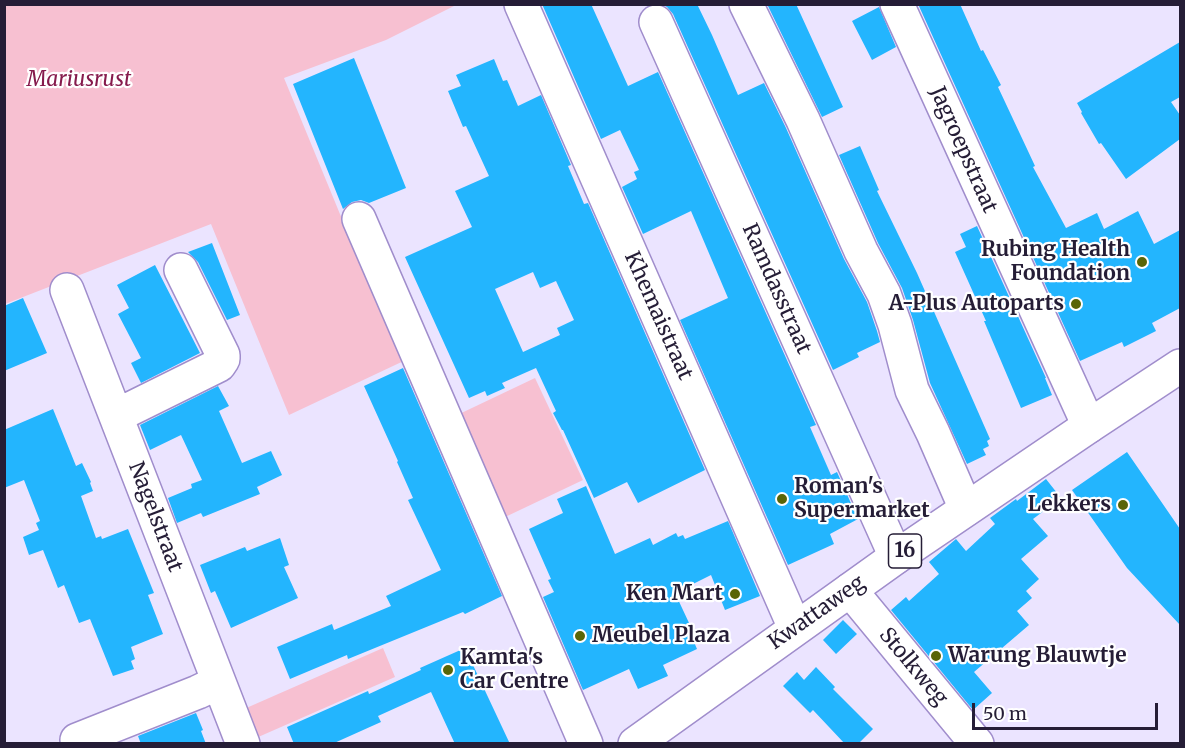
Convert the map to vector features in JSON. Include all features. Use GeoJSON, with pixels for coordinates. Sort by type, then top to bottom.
{"type":"FeatureCollection","features":[{"type":"Feature","properties":{"kind":"street","name":"Khemaistraat"},"geometry":{"type":"LineString","coordinates":[[520,4],[795,628]]}},
{"type":"Feature","properties":{"kind":"street"},"geometry":{"type":"LineString","coordinates":[[746,4],[804,120],[861,251],[884,294],[895,325],[912,390],[966,509]]}},
{"type":"Feature","properties":{"kind":"street","name":"Jagroepstraat"},"geometry":{"type":"LineString","coordinates":[[897,4],[1089,426]]}},
{"type":"Feature","properties":{"kind":"street","name":"Ramdasstraat"},"geometry":{"type":"LineString","coordinates":[[656,22],[896,556]]}},
{"type":"Feature","properties":{"kind":"street"},"geometry":{"type":"LineString","coordinates":[[359,219],[586,744]]}},
{"type":"Feature","properties":{"kind":"street"},"geometry":{"type":"LineString","coordinates":[[116,416],[219,365],[223,359],[180,270]]}},
{"type":"Feature","properties":{"kind":"street","name":"Nagelstraat"},"geometry":{"type":"LineString","coordinates":[[67,290],[243,744]]}},
{"type":"Feature","properties":{"kind":"street","name":"Kwattaweg"},"geometry":{"type":"LineString","coordinates":[[635,744],[896,556],[1180,366]]}},
{"type":"Feature","properties":{"kind":"street","name":"Stolkweg"},"geometry":{"type":"LineString","coordinates":[[850,590],[977,744]]}},
{"type":"Feature","properties":{"kind":"street"},"geometry":{"type":"LineString","coordinates":[[76,740],[219,682]]}},
{"type":"Feature","properties":{"kind":"green space","name":"Mariusrust"},"geometry":{"type":"Polygon","coordinates":[[[5,5],[456,5],[386,40],[284,78],[342,219],[348,217],[410,358],[289,415],[211,224],[5,304],[5,5]]]}},
{"type":"Feature","properties":{"kind":"green space"},"geometry":{"type":"Polygon","coordinates":[[[535,378],[583,480],[501,519],[453,417],[535,378]]]}},
{"type":"Feature","properties":{"kind":"green space"},"geometry":{"type":"Polygon","coordinates":[[[383,648],[395,677],[256,738],[244,709],[383,648]]]}},
{"type":"Feature","properties":{"kind":"building"},"geometry":{"type":"Polygon","coordinates":[[[542,4],[591,4],[628,86],[658,72],[816,425],[810,427],[831,475],[837,472],[858,519],[830,534],[834,544],[788,565],[680,320],[728,298],[691,211],[643,234],[622,187],[637,179],[634,172],[639,170],[620,130],[601,139],[542,4]]]}},
{"type":"Feature","properties":{"kind":"building"},"geometry":{"type":"Polygon","coordinates":[[[661,4],[697,4],[738,95],[764,83],[844,259],[867,302],[880,342],[857,353],[859,357],[833,370],[673,14],[661,4]]]}},
{"type":"Feature","properties":{"kind":"building"},"geometry":{"type":"Polygon","coordinates":[[[767,4],[796,4],[843,107],[822,117],[767,4]]]}},
{"type":"Feature","properties":{"kind":"building"},"geometry":{"type":"Polygon","coordinates":[[[918,4],[960,4],[981,51],[983,50],[1001,85],[998,87],[1035,166],[1033,167],[1066,228],[1097,213],[1104,229],[1138,211],[1154,244],[1180,230],[1180,308],[1152,323],[1156,331],[1124,347],[1122,342],[1080,361],[918,4]]]}},
{"type":"Feature","properties":{"kind":"building"},"geometry":{"type":"Polygon","coordinates":[[[879,7],[896,47],[872,60],[852,21],[879,7]]]}},
{"type":"Feature","properties":{"kind":"building"},"geometry":{"type":"Polygon","coordinates":[[[1180,42],[1180,97],[1171,102],[1180,115],[1180,139],[1126,179],[1101,143],[1099,144],[1077,103],[1180,42]]]}},
{"type":"Feature","properties":{"kind":"building"},"geometry":{"type":"Polygon","coordinates":[[[354,58],[406,188],[369,203],[361,200],[352,202],[343,209],[293,84],[354,58]]]}},
{"type":"Feature","properties":{"kind":"building"},"geometry":{"type":"Polygon","coordinates":[[[494,59],[503,81],[507,80],[518,106],[541,95],[571,165],[568,166],[584,204],[588,203],[705,470],[638,503],[627,482],[594,498],[553,413],[556,411],[536,368],[502,383],[505,388],[487,396],[485,391],[469,398],[405,257],[472,227],[455,191],[489,176],[466,126],[463,127],[448,91],[461,86],[456,75],[494,59]],[[533,272],[495,289],[523,352],[560,335],[557,328],[574,320],[556,281],[540,288],[533,272]]]}},
{"type":"Feature","properties":{"kind":"building"},"geometry":{"type":"Polygon","coordinates":[[[860,146],[879,190],[877,191],[917,273],[990,439],[987,441],[989,446],[983,449],[986,455],[967,464],[930,383],[902,288],[878,243],[839,155],[860,146]]]}},
{"type":"Feature","properties":{"kind":"building"},"geometry":{"type":"Polygon","coordinates":[[[977,226],[1052,395],[1021,408],[955,252],[966,247],[960,234],[977,226]]]}},
{"type":"Feature","properties":{"kind":"building"},"geometry":{"type":"Polygon","coordinates":[[[212,243],[240,315],[227,320],[198,262],[188,252],[212,243]]]}},
{"type":"Feature","properties":{"kind":"building"},"geometry":{"type":"Polygon","coordinates":[[[155,265],[200,353],[141,383],[131,363],[141,358],[118,314],[129,308],[117,285],[155,265]]]}},
{"type":"Feature","properties":{"kind":"building"},"geometry":{"type":"Polygon","coordinates":[[[23,298],[47,353],[4,371],[4,306],[23,298]]]}},
{"type":"Feature","properties":{"kind":"building"},"geometry":{"type":"Polygon","coordinates":[[[403,368],[502,596],[465,614],[463,612],[348,659],[347,655],[290,679],[277,647],[332,624],[334,630],[391,606],[386,596],[441,570],[408,500],[413,498],[364,386],[403,368]]]}},
{"type":"Feature","properties":{"kind":"building"},"geometry":{"type":"Polygon","coordinates":[[[218,386],[229,406],[219,411],[242,463],[271,451],[282,475],[257,487],[260,494],[203,517],[201,513],[177,523],[168,498],[192,488],[191,484],[202,480],[181,435],[150,450],[140,425],[218,386]]]}},
{"type":"Feature","properties":{"kind":"building"},"geometry":{"type":"Polygon","coordinates":[[[53,409],[76,466],[82,463],[91,482],[93,491],[81,496],[96,538],[101,536],[102,539],[128,529],[154,593],[148,595],[163,634],[131,647],[135,659],[131,661],[134,669],[113,676],[90,619],[79,623],[64,585],[58,588],[43,550],[29,555],[23,537],[39,530],[36,523],[40,521],[24,480],[4,488],[4,430],[53,409]]]}},
{"type":"Feature","properties":{"kind":"building","name":"Lekkers"},"geometry":{"type":"Polygon","coordinates":[[[1127,452],[1180,529],[1180,625],[1127,568],[1072,490],[1127,452]]]}},
{"type":"Feature","properties":{"kind":"building"},"geometry":{"type":"Polygon","coordinates":[[[1046,479],[1061,498],[1033,519],[1048,536],[1021,559],[1039,579],[1026,591],[1032,598],[1017,611],[1029,625],[974,672],[992,693],[973,710],[891,610],[906,597],[909,601],[939,574],[929,562],[956,539],[966,551],[995,524],[990,518],[1046,479]]]}},
{"type":"Feature","properties":{"kind":"building"},"geometry":{"type":"Polygon","coordinates":[[[586,486],[615,554],[650,538],[653,545],[676,533],[678,537],[683,535],[685,539],[728,521],[760,596],[725,610],[711,575],[675,593],[697,640],[694,642],[697,649],[663,665],[668,676],[638,689],[629,669],[583,690],[543,597],[554,592],[548,580],[551,579],[529,529],[563,513],[557,499],[586,486]]]}},
{"type":"Feature","properties":{"kind":"building"},"geometry":{"type":"Polygon","coordinates":[[[280,538],[289,565],[284,567],[298,598],[231,628],[215,591],[211,593],[200,565],[245,547],[247,551],[280,538]]]}},
{"type":"Feature","properties":{"kind":"building"},"geometry":{"type":"Polygon","coordinates":[[[843,620],[857,634],[836,654],[823,640],[843,620]]]}},
{"type":"Feature","properties":{"kind":"building"},"geometry":{"type":"Polygon","coordinates":[[[465,648],[510,744],[455,744],[431,692],[378,716],[381,722],[332,744],[294,744],[287,727],[368,691],[369,694],[465,648]]]}},
{"type":"Feature","properties":{"kind":"building"},"geometry":{"type":"Polygon","coordinates":[[[816,667],[835,687],[833,689],[873,729],[858,744],[845,744],[813,710],[810,713],[783,686],[797,672],[804,680],[816,667]]]}},
{"type":"Feature","properties":{"kind":"building"},"geometry":{"type":"Polygon","coordinates":[[[196,713],[206,744],[141,744],[138,736],[196,713]]]}},
{"type":"Feature","properties":{"kind":"place","name":"Rubing Health Foundation"},"geometry":{"type":"Point","coordinates":[1142,262]}},
{"type":"Feature","properties":{"kind":"place","name":"A-Plus Autoparts"},"geometry":{"type":"Point","coordinates":[1076,304]}},
{"type":"Feature","properties":{"kind":"place","name":"Roman's Supermarket"},"geometry":{"type":"Point","coordinates":[782,499]}},
{"type":"Feature","properties":{"kind":"place","name":"Lekkers"},"geometry":{"type":"Point","coordinates":[1123,505]}},
{"type":"Feature","properties":{"kind":"place","name":"Ken Mart"},"geometry":{"type":"Point","coordinates":[735,594]}},
{"type":"Feature","properties":{"kind":"place","name":"Meubel Plaza"},"geometry":{"type":"Point","coordinates":[580,636]}},
{"type":"Feature","properties":{"kind":"place","name":"Warung Blauwtje"},"geometry":{"type":"Point","coordinates":[936,656]}},
{"type":"Feature","properties":{"kind":"place","name":"Kamta's Car Centre"},"geometry":{"type":"Point","coordinates":[448,670]}}]}
